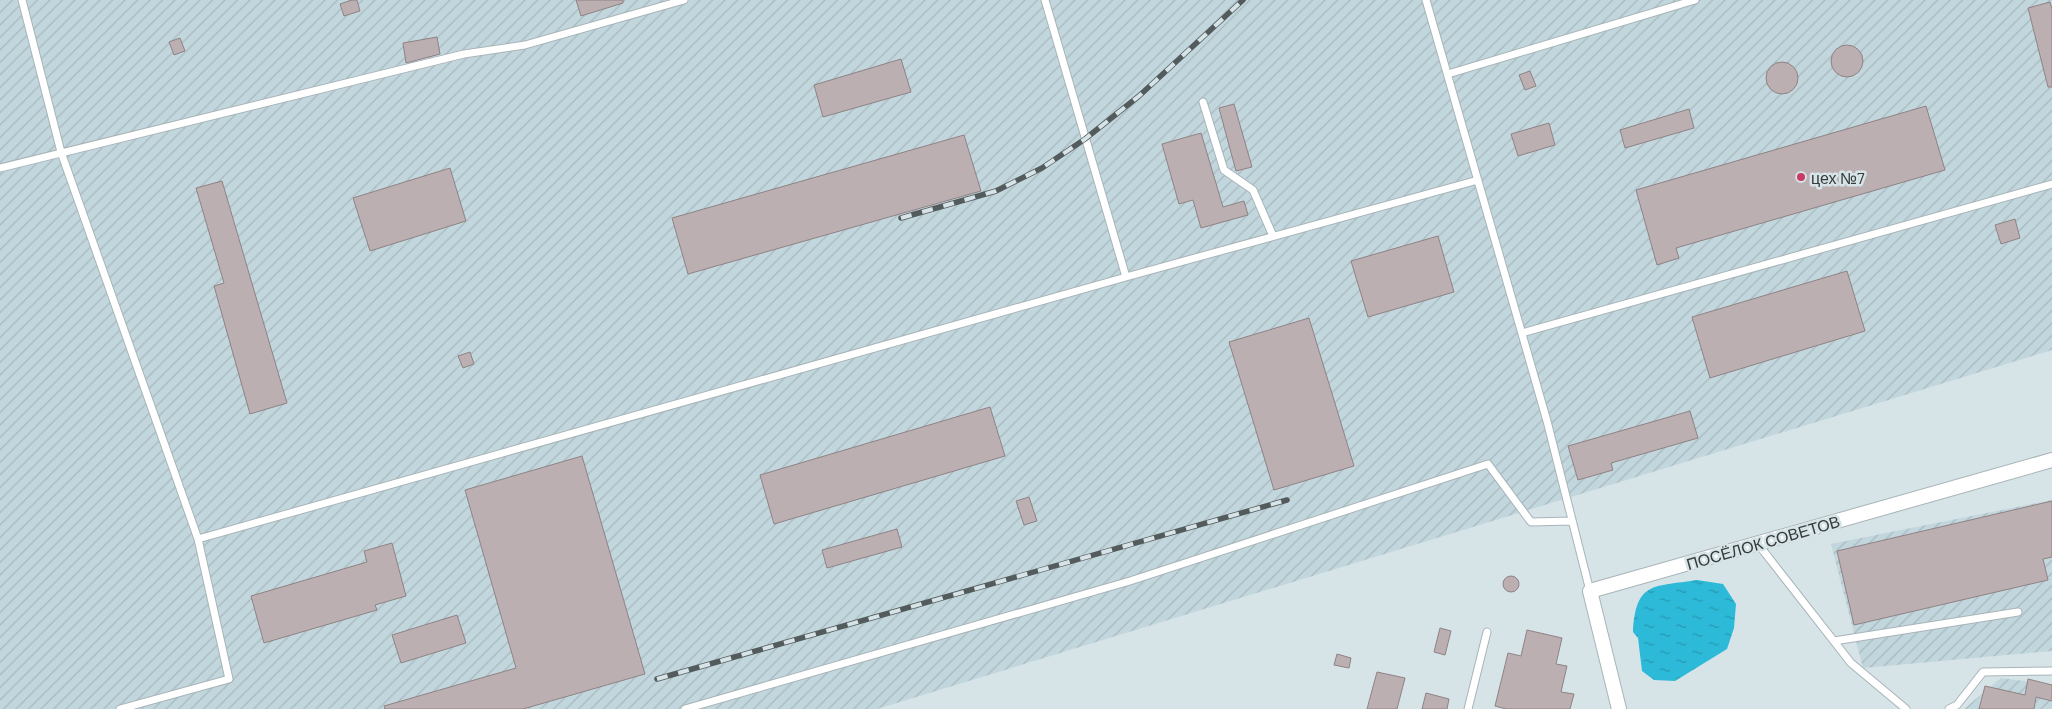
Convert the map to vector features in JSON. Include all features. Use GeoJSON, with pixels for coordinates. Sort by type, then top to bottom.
{"type":"FeatureCollection","features":[{"type":"Feature","properties":{"kind":"street","name":"ПОСЁЛОК СОВЕТОВ"},"geometry":{"type":"LineString","coordinates":[[1590,591],[2052,460]]}},
{"type":"Feature","properties":{"kind":"street"},"geometry":{"type":"LineString","coordinates":[[1590,591],[1619,709]]}},
{"type":"Feature","properties":{"kind":"lane"},"geometry":{"type":"LineString","coordinates":[[22,0],[61,152],[198,539],[229,679],[120,709]]}},
{"type":"Feature","properties":{"kind":"lane"},"geometry":{"type":"LineString","coordinates":[[0,168],[464,54],[526,45],[684,0]]}},
{"type":"Feature","properties":{"kind":"lane"},"geometry":{"type":"LineString","coordinates":[[1046,0],[1126,277]]}},
{"type":"Feature","properties":{"kind":"lane"},"geometry":{"type":"LineString","coordinates":[[1426,0],[1547,421],[1590,591]]}},
{"type":"Feature","properties":{"kind":"lane"},"geometry":{"type":"LineString","coordinates":[[1448,74],[1695,0]]}},
{"type":"Feature","properties":{"kind":"lane"},"geometry":{"type":"LineString","coordinates":[[1203,102],[1224,170],[1253,190],[1273,236]]}},
{"type":"Feature","properties":{"kind":"lane"},"geometry":{"type":"LineString","coordinates":[[198,539],[1126,277],[1478,180]]}},
{"type":"Feature","properties":{"kind":"lane"},"geometry":{"type":"LineString","coordinates":[[1522,333],[2052,184]]}},
{"type":"Feature","properties":{"kind":"lane"},"geometry":{"type":"LineString","coordinates":[[684,709],[1130,581],[1488,464],[1531,522],[1572,522]]}},
{"type":"Feature","properties":{"kind":"lane"},"geometry":{"type":"LineString","coordinates":[[1758,544],[1850,663],[1906,709]]}},
{"type":"Feature","properties":{"kind":"lane"},"geometry":{"type":"LineString","coordinates":[[1834,642],[2018,612]]}},
{"type":"Feature","properties":{"kind":"lane"},"geometry":{"type":"LineString","coordinates":[[1468,709],[1487,632]]}},
{"type":"Feature","properties":{"kind":"lane"},"geometry":{"type":"LineString","coordinates":[[1950,709],[1957,705],[1983,672],[2052,671]]}},
{"type":"Feature","properties":{"kind":"shaded area"},"geometry":{"type":"Polygon","coordinates":[[[0,0],[2052,0],[2052,350],[877,709],[0,709],[0,0]]]}},
{"type":"Feature","properties":{"kind":"shaded area"},"geometry":{"type":"Polygon","coordinates":[[[2052,500],[2052,651],[1863,668],[1831,544],[2052,500]]]}},
{"type":"Feature","properties":{"kind":"shaded area"},"geometry":{"type":"Polygon","coordinates":[[[2001,678],[2052,685],[2052,709],[1964,709],[2001,678]]]}},
{"type":"Feature","properties":{"kind":"water"},"geometry":{"type":"Polygon","coordinates":[[[1697,580],[1723,584],[1736,604],[1734,628],[1727,649],[1675,681],[1654,680],[1642,671],[1638,638],[1633,632],[1638,603],[1643,595],[1658,586],[1697,580]]]}},
{"type":"Feature","properties":{"kind":"building"},"geometry":{"type":"Polygon","coordinates":[[[357,0],[360,11],[344,16],[340,4],[357,0]]]}},
{"type":"Feature","properties":{"kind":"building"},"geometry":{"type":"Polygon","coordinates":[[[576,0],[623,0],[623,3],[581,16],[576,0]]]}},
{"type":"Feature","properties":{"kind":"building"},"geometry":{"type":"Polygon","coordinates":[[[2050,2],[2052,9],[2052,87],[2048,87],[2028,8],[2050,2]]]}},
{"type":"Feature","properties":{"kind":"building"},"geometry":{"type":"Polygon","coordinates":[[[437,37],[440,54],[406,63],[403,43],[437,37]]]}},
{"type":"Feature","properties":{"kind":"building"},"geometry":{"type":"Polygon","coordinates":[[[180,38],[185,51],[174,55],[169,42],[180,38]]]}},
{"type":"Feature","properties":{"kind":"building"},"geometry":{"type":"Polygon","coordinates":[[[1847,45],[1858,50],[1863,61],[1858,72],[1847,77],[1836,72],[1831,61],[1836,50],[1847,45]]]}},
{"type":"Feature","properties":{"kind":"building"},"geometry":{"type":"Polygon","coordinates":[[[901,59],[911,92],[823,117],[814,85],[901,59]]]}},
{"type":"Feature","properties":{"kind":"building"},"geometry":{"type":"Polygon","coordinates":[[[1782,62],[1793,67],[1798,78],[1793,89],[1782,94],[1771,89],[1766,78],[1771,67],[1782,62]]]}},
{"type":"Feature","properties":{"kind":"building"},"geometry":{"type":"Polygon","coordinates":[[[1530,71],[1536,86],[1525,90],[1519,75],[1530,71]]]}},
{"type":"Feature","properties":{"kind":"building"},"geometry":{"type":"Polygon","coordinates":[[[1234,104],[1252,167],[1236,171],[1219,108],[1234,104]]]}},
{"type":"Feature","properties":{"kind":"building","name":"цех №7"},"geometry":{"type":"Polygon","coordinates":[[[1926,106],[1945,170],[1676,248],[1679,258],[1657,265],[1636,190],[1926,106]]]}},
{"type":"Feature","properties":{"kind":"building"},"geometry":{"type":"Polygon","coordinates":[[[1689,109],[1694,128],[1625,148],[1620,130],[1689,109]]]}},
{"type":"Feature","properties":{"kind":"building"},"geometry":{"type":"Polygon","coordinates":[[[1549,123],[1555,145],[1518,156],[1511,134],[1549,123]]]}},
{"type":"Feature","properties":{"kind":"building"},"geometry":{"type":"Polygon","coordinates":[[[1201,133],[1223,207],[1244,201],[1248,215],[1201,228],[1193,200],[1179,204],[1162,144],[1201,133]]]}},
{"type":"Feature","properties":{"kind":"building"},"geometry":{"type":"Polygon","coordinates":[[[964,135],[981,191],[688,274],[672,218],[964,135]]]}},
{"type":"Feature","properties":{"kind":"building"},"geometry":{"type":"Polygon","coordinates":[[[450,168],[466,221],[370,251],[353,198],[450,168]]]}},
{"type":"Feature","properties":{"kind":"building"},"geometry":{"type":"Polygon","coordinates":[[[222,181],[287,403],[250,414],[214,286],[224,283],[196,188],[222,181]]]}},
{"type":"Feature","properties":{"kind":"building"},"geometry":{"type":"Polygon","coordinates":[[[2015,219],[2020,238],[2001,244],[1995,225],[2015,219]]]}},
{"type":"Feature","properties":{"kind":"building"},"geometry":{"type":"Polygon","coordinates":[[[1438,236],[1454,292],[1368,317],[1351,261],[1438,236]]]}},
{"type":"Feature","properties":{"kind":"building"},"geometry":{"type":"Polygon","coordinates":[[[1847,271],[1865,331],[1710,378],[1692,317],[1847,271]]]}},
{"type":"Feature","properties":{"kind":"building"},"geometry":{"type":"Polygon","coordinates":[[[1309,318],[1354,466],[1274,490],[1229,342],[1309,318]]]}},
{"type":"Feature","properties":{"kind":"building"},"geometry":{"type":"Polygon","coordinates":[[[470,352],[474,364],[463,368],[458,356],[470,352]]]}},
{"type":"Feature","properties":{"kind":"building"},"geometry":{"type":"Polygon","coordinates":[[[990,407],[1005,456],[774,524],[760,475],[990,407]]]}},
{"type":"Feature","properties":{"kind":"building"},"geometry":{"type":"Polygon","coordinates":[[[1690,411],[1698,438],[1611,463],[1613,470],[1578,480],[1568,446],[1690,411]]]}},
{"type":"Feature","properties":{"kind":"building"},"geometry":{"type":"Polygon","coordinates":[[[582,456],[645,674],[523,709],[385,709],[384,706],[516,668],[465,490],[582,456]]]}},
{"type":"Feature","properties":{"kind":"building"},"geometry":{"type":"Polygon","coordinates":[[[1029,497],[1037,521],[1024,525],[1016,501],[1029,497]]]}},
{"type":"Feature","properties":{"kind":"building"},"geometry":{"type":"Polygon","coordinates":[[[2052,501],[2052,557],[2043,559],[2048,580],[1854,625],[1837,551],[2052,501]]]}},
{"type":"Feature","properties":{"kind":"building"},"geometry":{"type":"Polygon","coordinates":[[[897,529],[902,547],[827,568],[822,550],[897,529]]]}},
{"type":"Feature","properties":{"kind":"building"},"geometry":{"type":"Polygon","coordinates":[[[392,543],[406,596],[375,605],[377,610],[264,643],[251,596],[367,562],[364,551],[392,543]]]}},
{"type":"Feature","properties":{"kind":"building"},"geometry":{"type":"Polygon","coordinates":[[[1511,576],[1517,578],[1519,584],[1517,590],[1511,592],[1505,590],[1503,584],[1505,578],[1511,576]]]}},
{"type":"Feature","properties":{"kind":"building"},"geometry":{"type":"Polygon","coordinates":[[[457,615],[466,643],[401,663],[392,635],[457,615]]]}},
{"type":"Feature","properties":{"kind":"building"},"geometry":{"type":"Polygon","coordinates":[[[1440,628],[1451,631],[1445,655],[1434,652],[1440,628]]]}},
{"type":"Feature","properties":{"kind":"building"},"geometry":{"type":"Polygon","coordinates":[[[1527,630],[1562,638],[1556,664],[1567,666],[1561,692],[1574,694],[1570,709],[1506,709],[1495,706],[1508,653],[1521,656],[1527,630]]]}},
{"type":"Feature","properties":{"kind":"building"},"geometry":{"type":"Polygon","coordinates":[[[1337,654],[1351,658],[1349,668],[1334,665],[1337,654]]]}},
{"type":"Feature","properties":{"kind":"building"},"geometry":{"type":"Polygon","coordinates":[[[1377,672],[1405,678],[1397,709],[1367,709],[1377,672]]]}},
{"type":"Feature","properties":{"kind":"building"},"geometry":{"type":"Polygon","coordinates":[[[2028,679],[2052,685],[2052,701],[2036,697],[2034,709],[1979,709],[1985,686],[2025,695],[2028,679]]]}},
{"type":"Feature","properties":{"kind":"building"},"geometry":{"type":"Polygon","coordinates":[[[1426,693],[1449,699],[1447,709],[1422,709],[1426,693]]]}},
{"type":"Feature","properties":{"kind":"railway"},"geometry":{"type":"LineString","coordinates":[[901,218],[996,191],[1042,168],[1085,139],[1139,96],[1243,0]]}},
{"type":"Feature","properties":{"kind":"railway"},"geometry":{"type":"LineString","coordinates":[[657,679],[1287,500]]}},
{"type":"Feature","properties":{"kind":"place","name":"цех №7"},"geometry":{"type":"Point","coordinates":[1801,177]}}]}
